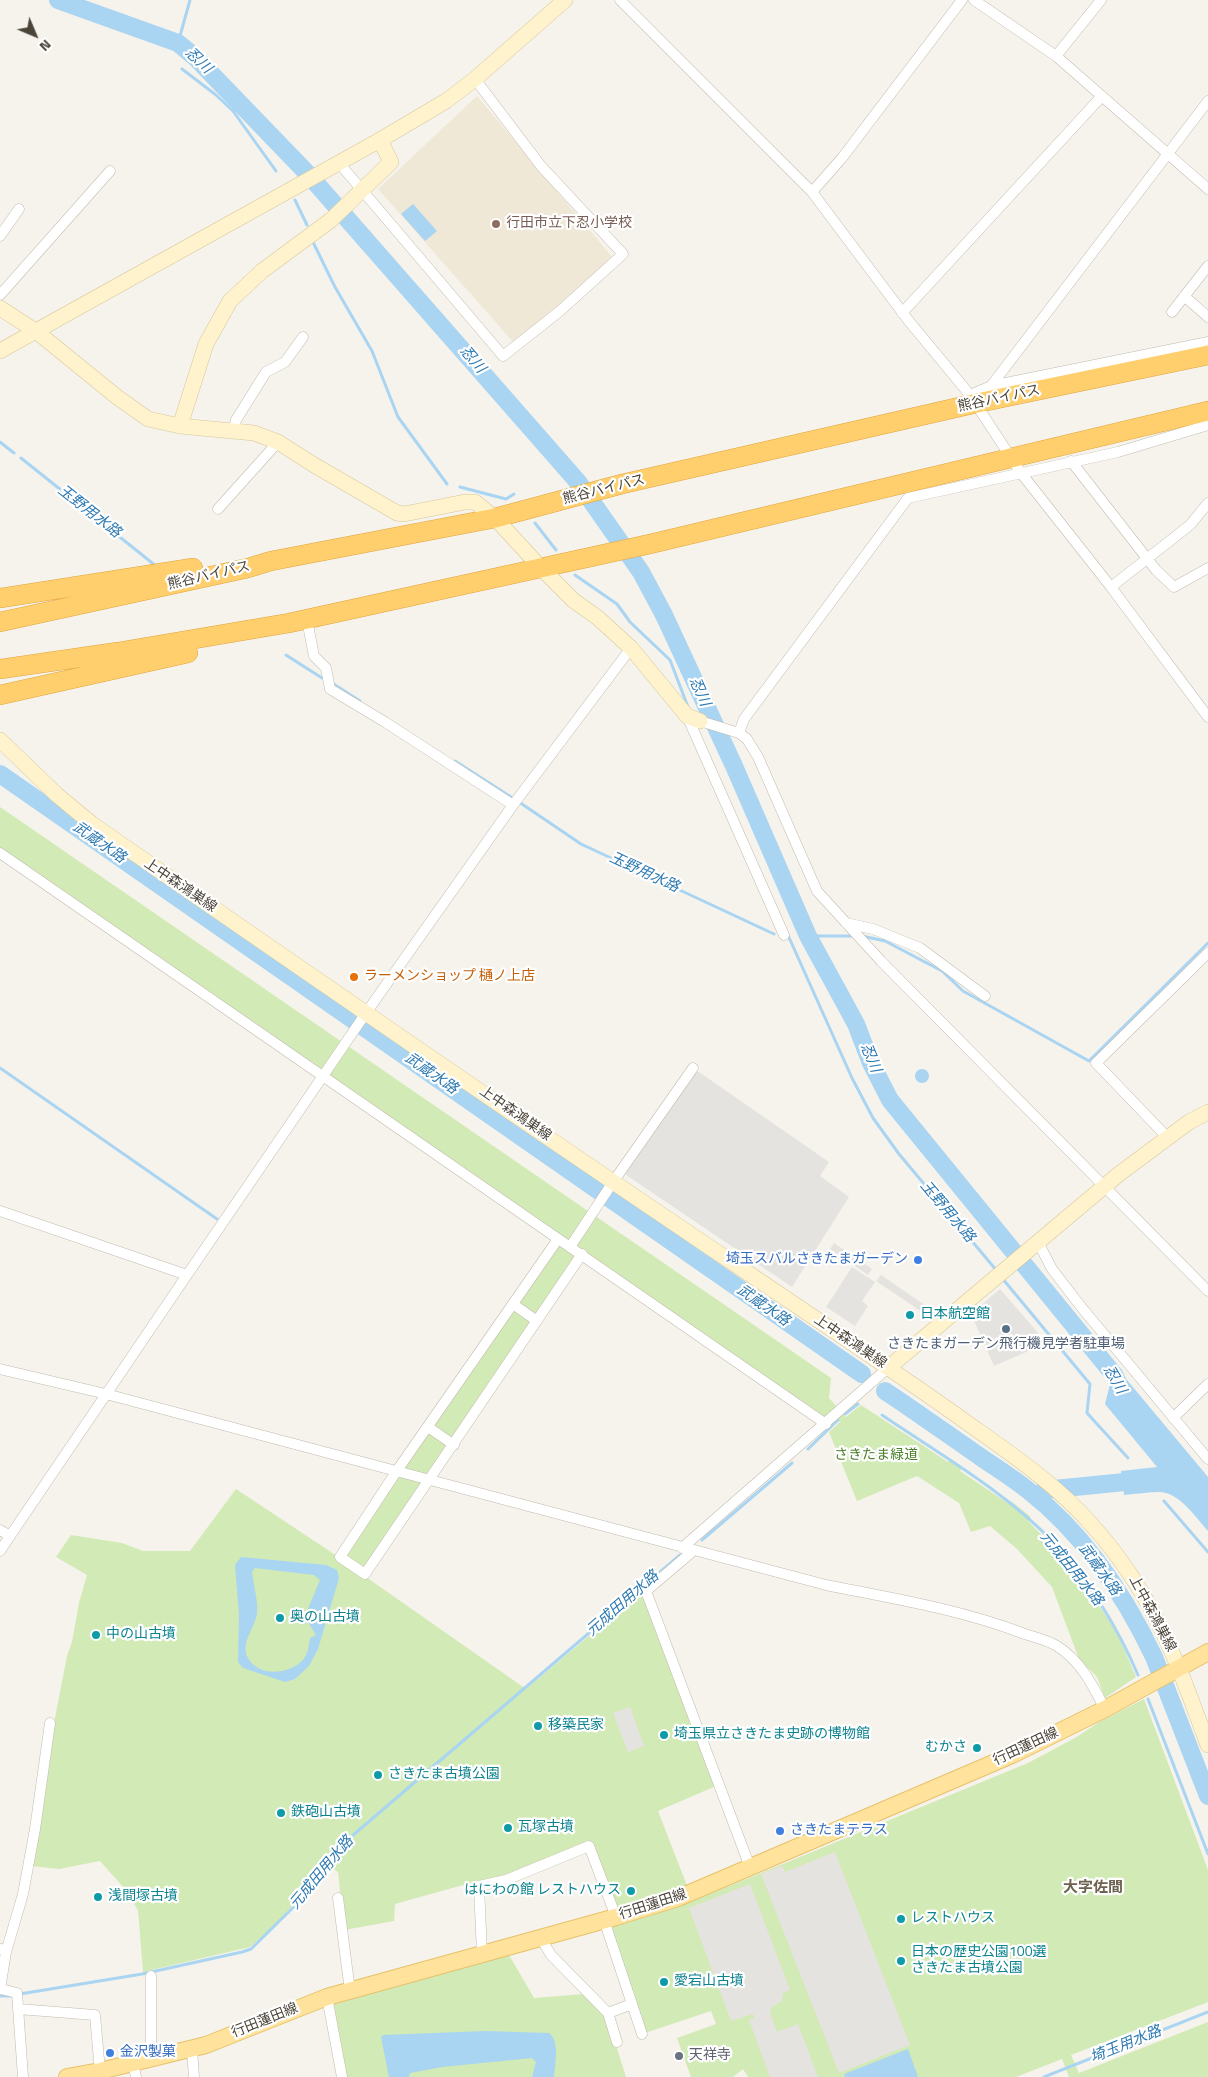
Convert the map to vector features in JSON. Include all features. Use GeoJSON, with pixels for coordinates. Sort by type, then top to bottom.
{"type":"FeatureCollection","features":[{"type":"Feature","properties":{"kind":"highway","name":"熊谷バイパス"},"geometry":{"type":"LineString","coordinates":[[0,622],[271,562],[495,518],[622,484],[973,399],[1208,354]]}},
{"type":"Feature","properties":{"kind":"highway"},"geometry":{"type":"LineString","coordinates":[[0,669],[118,652],[298,622],[1016,466],[1208,412]]}},
{"type":"Feature","properties":{"kind":"highway"},"geometry":{"type":"LineString","coordinates":[[0,598],[246,559],[271,562]]}},
{"type":"Feature","properties":{"kind":"highway"},"geometry":{"type":"LineString","coordinates":[[0,694],[258,638],[298,622]]}},
{"type":"Feature","properties":{"kind":"main road","name":"行田蓮田線"},"geometry":{"type":"LineString","coordinates":[[77,2076],[100,2071],[135,2070],[151,2059],[206,2045],[327,1997],[678,1898],[1012,1755],[1105,1709],[1208,1652]]}},
{"type":"Feature","properties":{"kind":"street"},"geometry":{"type":"LineString","coordinates":[[0,351],[292,190],[446,101],[475,79],[565,0]]}},
{"type":"Feature","properties":{"kind":"street"},"geometry":{"type":"LineString","coordinates":[[620,0],[812,192],[902,313],[973,399],[1016,466],[1111,587],[1208,717]]}},
{"type":"Feature","properties":{"kind":"street"},"geometry":{"type":"LineString","coordinates":[[812,192],[842,158],[962,0]]}},
{"type":"Feature","properties":{"kind":"street"},"geometry":{"type":"LineString","coordinates":[[974,0],[1056,56],[1208,189]]}},
{"type":"Feature","properties":{"kind":"street"},"geometry":{"type":"LineString","coordinates":[[1056,56],[1100,0]]}},
{"type":"Feature","properties":{"kind":"street"},"geometry":{"type":"LineString","coordinates":[[339,163],[359,192],[503,356],[560,312],[623,254],[541,166],[475,79]]}},
{"type":"Feature","properties":{"kind":"street"},"geometry":{"type":"LineString","coordinates":[[902,313],[1102,96]]}},
{"type":"Feature","properties":{"kind":"street"},"geometry":{"type":"LineString","coordinates":[[973,399],[991,386],[1208,101]]}},
{"type":"Feature","properties":{"kind":"street"},"geometry":{"type":"LineString","coordinates":[[180,426],[206,344],[230,301],[262,271],[331,220],[391,162],[380,140]]}},
{"type":"Feature","properties":{"kind":"street"},"geometry":{"type":"LineString","coordinates":[[0,295],[110,171]]}},
{"type":"Feature","properties":{"kind":"street"},"geometry":{"type":"LineString","coordinates":[[0,236],[19,209]]}},
{"type":"Feature","properties":{"kind":"street"},"geometry":{"type":"LineString","coordinates":[[1172,312],[1208,266]]}},
{"type":"Feature","properties":{"kind":"street"},"geometry":{"type":"LineString","coordinates":[[1184,296],[1208,318]]}},
{"type":"Feature","properties":{"kind":"street"},"geometry":{"type":"LineString","coordinates":[[0,308],[37,332],[117,397],[148,418],[180,426],[254,433],[278,442],[314,466],[396,513],[404,514],[465,502],[475,502],[495,518],[540,568],[573,600],[598,618],[631,648],[693,719],[784,935]]}},
{"type":"Feature","properties":{"kind":"street"},"geometry":{"type":"LineString","coordinates":[[234,430],[236,420],[266,372],[285,362],[303,337]]}},
{"type":"Feature","properties":{"kind":"street"},"geometry":{"type":"LineString","coordinates":[[991,386],[1208,342]]}},
{"type":"Feature","properties":{"kind":"street"},"geometry":{"type":"LineString","coordinates":[[736,732],[908,498],[1016,466],[1071,461],[1118,452],[1208,425]]}},
{"type":"Feature","properties":{"kind":"street"},"geometry":{"type":"LineString","coordinates":[[218,509],[278,442]]}},
{"type":"Feature","properties":{"kind":"street"},"geometry":{"type":"LineString","coordinates":[[1071,461],[1147,559],[1174,587],[1208,568]]}},
{"type":"Feature","properties":{"kind":"street"},"geometry":{"type":"LineString","coordinates":[[1111,587],[1190,525],[1208,503]]}},
{"type":"Feature","properties":{"kind":"street"},"geometry":{"type":"LineString","coordinates":[[298,622],[314,656],[326,668],[330,689],[385,722],[513,805]]}},
{"type":"Feature","properties":{"kind":"street"},"geometry":{"type":"LineString","coordinates":[[0,1551],[364,1016],[513,805],[631,648]]}},
{"type":"Feature","properties":{"kind":"street"},"geometry":{"type":"LineString","coordinates":[[693,719],[736,732],[747,739],[758,757],[817,890],[881,961],[1208,1291]]}},
{"type":"Feature","properties":{"kind":"street","name":"上中森鴻巣線"},"geometry":{"type":"LineString","coordinates":[[0,740],[57,795],[92,824],[364,1016],[610,1186],[1040,1476],[1068,1500],[1111,1547],[1134,1579],[1158,1619],[1175,1670],[1208,1744]]}},
{"type":"Feature","properties":{"kind":"street"},"geometry":{"type":"LineString","coordinates":[[0,853],[826,1424]]}},
{"type":"Feature","properties":{"kind":"street"},"geometry":{"type":"LineString","coordinates":[[846,924],[874,929],[920,948],[985,996]]}},
{"type":"Feature","properties":{"kind":"street"},"geometry":{"type":"LineString","coordinates":[[1167,1137],[1096,1063],[1208,953]]}},
{"type":"Feature","properties":{"kind":"street"},"geometry":{"type":"LineString","coordinates":[[570,1247],[610,1186],[694,1068]]}},
{"type":"Feature","properties":{"kind":"street"},"geometry":{"type":"LineString","coordinates":[[682,1548],[884,1372],[1103,1186],[1167,1137],[1208,1112]]}},
{"type":"Feature","properties":{"kind":"street"},"geometry":{"type":"LineString","coordinates":[[0,1211],[187,1275]]}},
{"type":"Feature","properties":{"kind":"street"},"geometry":{"type":"LineString","coordinates":[[558,1239],[396,1472],[340,1557],[365,1574],[582,1254]]}},
{"type":"Feature","properties":{"kind":"street"},"geometry":{"type":"LineString","coordinates":[[1036,1244],[1077,1302],[1208,1459]]}},
{"type":"Feature","properties":{"kind":"street"},"geometry":{"type":"LineString","coordinates":[[513,1304],[537,1321]]}},
{"type":"Feature","properties":{"kind":"street"},"geometry":{"type":"LineString","coordinates":[[0,1369],[106,1394],[693,1551],[826,1585],[920,1604],[1004,1626],[1057,1646],[1082,1669],[1105,1709]]}},
{"type":"Feature","properties":{"kind":"street"},"geometry":{"type":"LineString","coordinates":[[1173,1418],[1208,1384]]}},
{"type":"Feature","properties":{"kind":"street"},"geometry":{"type":"LineString","coordinates":[[428,1427],[454,1444]]}},
{"type":"Feature","properties":{"kind":"street"},"geometry":{"type":"LineString","coordinates":[[0,1530],[10,1536]]}},
{"type":"Feature","properties":{"kind":"street"},"geometry":{"type":"LineString","coordinates":[[693,1551],[646,1591],[750,1867]]}},
{"type":"Feature","properties":{"kind":"street"},"geometry":{"type":"LineString","coordinates":[[50,1723],[35,1829],[23,1894],[3,1950],[0,1989],[17,2000],[95,2014],[100,2071]]}},
{"type":"Feature","properties":{"kind":"street"},"geometry":{"type":"LineString","coordinates":[[482,1954],[479,1886],[506,1880],[589,1846],[642,2034]]}},
{"type":"Feature","properties":{"kind":"street"},"geometry":{"type":"LineString","coordinates":[[338,1898],[350,1991]]}},
{"type":"Feature","properties":{"kind":"street"},"geometry":{"type":"LineString","coordinates":[[540,1937],[551,1955],[608,2013],[617,2042]]}},
{"type":"Feature","properties":{"kind":"street"},"geometry":{"type":"LineString","coordinates":[[151,1976],[151,2059]]}},
{"type":"Feature","properties":{"kind":"street"},"geometry":{"type":"LineString","coordinates":[[327,1997],[342,2077]]}},
{"type":"Feature","properties":{"kind":"street"},"geometry":{"type":"LineString","coordinates":[[17,2000],[23,2077]]}},
{"type":"Feature","properties":{"kind":"street"},"geometry":{"type":"LineString","coordinates":[[608,2013],[632,2004]]}},
{"type":"Feature","properties":{"kind":"street"},"geometry":{"type":"LineString","coordinates":[[192,2049],[194,2077]]}},
{"type":"Feature","properties":{"kind":"shaded area","name":"行田市立下忍小学校"},"geometry":{"type":"Polygon","coordinates":[[[477,96],[613,258],[514,343],[378,189],[477,96]]]}},
{"type":"Feature","properties":{"kind":"shaded area"},"geometry":{"type":"Polygon","coordinates":[[[699,1072],[829,1162],[820,1176],[849,1197],[792,1287],[626,1175],[628,1166],[694,1073],[699,1072]]]}},
{"type":"Feature","properties":{"kind":"shaded area"},"geometry":{"type":"Polygon","coordinates":[[[834,1243],[872,1269],[868,1275],[830,1249],[834,1243]]]}},
{"type":"Feature","properties":{"kind":"shaded area"},"geometry":{"type":"Polygon","coordinates":[[[852,1267],[875,1282],[862,1301],[868,1306],[855,1326],[826,1307],[852,1267]]]}},
{"type":"Feature","properties":{"kind":"shaded area"},"geometry":{"type":"Polygon","coordinates":[[[881,1275],[935,1312],[931,1318],[876,1281],[881,1275]]]}},
{"type":"Feature","properties":{"kind":"shaded area","name":"さきたまガーデン飛行機見学者駐車場"},"geometry":{"type":"Polygon","coordinates":[[[1000,1289],[1047,1343],[994,1366],[971,1314],[1000,1289]]]}},
{"type":"Feature","properties":{"kind":"shaded area"},"geometry":{"type":"Polygon","coordinates":[[[630,1707],[644,1746],[628,1752],[613,1713],[630,1707]]]}},
{"type":"Feature","properties":{"kind":"shaded area"},"geometry":{"type":"Polygon","coordinates":[[[835,1852],[910,2045],[839,2073],[761,1874],[782,1866],[785,1872],[835,1852]]]}},
{"type":"Feature","properties":{"kind":"shaded area"},"geometry":{"type":"Polygon","coordinates":[[[750,1884],[790,1990],[783,1993],[782,2001],[771,2008],[770,2013],[777,2032],[798,2024],[818,2077],[770,2077],[749,2020],[755,2018],[753,2014],[731,2021],[689,1908],[750,1884]]]}},
{"type":"Feature","properties":{"kind":"green space","name":"さきたま古墳公園"},"geometry":{"type":"Polygon","coordinates":[[[0,807],[831,1378],[829,1398],[846,1417],[861,1405],[948,1462],[950,1459],[962,1467],[960,1471],[1009,1504],[1011,1501],[1031,1517],[1028,1521],[1073,1567],[1076,1565],[1088,1582],[1085,1585],[1117,1632],[1136,1677],[1105,1698],[1097,1677],[1079,1659],[1052,1587],[1017,1549],[990,1526],[971,1532],[959,1503],[917,1476],[857,1501],[829,1432],[840,1422],[830,1413],[824,1418],[587,1254],[366,1577],[526,1689],[641,1592],[678,1681],[716,1786],[658,1811],[693,1901],[1028,1763],[1075,1738],[1101,1721],[1144,1699],[1208,1870],[1208,2002],[1071,2055],[1079,2073],[1208,2022],[1208,2077],[1069,2077],[1062,2059],[1016,2077],[748,2077],[743,2069],[733,2077],[691,2077],[677,2038],[716,2024],[711,2011],[645,2033],[611,1928],[624,1923],[592,1842],[503,1879],[474,1882],[395,1904],[394,1921],[344,1930],[338,1872],[329,1866],[273,1927],[250,1947],[143,1972],[138,1910],[124,1888],[100,1861],[59,1869],[31,1866],[41,1790],[67,1656],[87,1575],[56,1557],[71,1535],[122,1543],[143,1551],[190,1551],[236,1489],[337,1556],[556,1235],[0,850],[0,807]]]}},
{"type":"Feature","properties":{"kind":"green space"},"geometry":{"type":"Polygon","coordinates":[[[509,1955],[534,1998],[584,1994],[607,2017],[626,2077],[345,2077],[333,2004],[509,1955]]]}},
{"type":"Feature","properties":{"kind":"water"},"geometry":{"type":"Polygon","coordinates":[[[413,204],[437,231],[425,241],[401,214],[413,204]]]}},
{"type":"Feature","properties":{"kind":"water"},"geometry":{"type":"Polygon","coordinates":[[[922,1069],[927,1071],[929,1076],[927,1081],[922,1083],[917,1081],[915,1076],[917,1071],[922,1069]]]}},
{"type":"Feature","properties":{"kind":"water"},"geometry":{"type":"Polygon","coordinates":[[[1122,1374],[1208,1477],[1208,1531],[1181,1501],[1167,1493],[1156,1492],[1124,1495],[1121,1471],[1157,1467],[1105,1404],[1110,1384],[1122,1374]]]}},
{"type":"Feature","properties":{"kind":"water"},"geometry":{"type":"Polygon","coordinates":[[[241,1557],[326,1565],[337,1570],[339,1578],[318,1649],[309,1666],[295,1679],[285,1682],[243,1668],[238,1662],[239,1614],[235,1565],[241,1557]],[[255,1568],[252,1572],[257,1599],[257,1614],[247,1642],[246,1652],[248,1658],[259,1669],[275,1672],[283,1671],[297,1665],[305,1658],[310,1638],[316,1635],[308,1622],[303,1625],[302,1623],[320,1580],[314,1575],[255,1568]]]}},
{"type":"Feature","properties":{"kind":"water"},"geometry":{"type":"Polygon","coordinates":[[[485,2031],[549,2033],[556,2047],[554,2077],[532,2077],[536,2062],[532,2058],[442,2067],[410,2073],[409,2077],[389,2077],[381,2037],[383,2035],[485,2031]]]}},
{"type":"Feature","properties":{"kind":"water"},"geometry":{"type":"Polygon","coordinates":[[[908,2049],[918,2077],[845,2077],[844,2074],[908,2049]]]}},
{"type":"Feature","properties":{"kind":"waterway","name":"忍川"},"geometry":{"type":"LineString","coordinates":[[58,0],[178,43],[196,58],[307,173],[578,482],[641,572],[664,615],[734,766],[808,936],[856,1024],[871,1063],[890,1100],[1115,1376],[1126,1401]]}},
{"type":"Feature","properties":{"kind":"waterway"},"geometry":{"type":"LineString","coordinates":[[178,43],[190,0]]}},
{"type":"Feature","properties":{"kind":"waterway"},"geometry":{"type":"LineString","coordinates":[[182,69],[216,95],[233,111],[276,171]]}},
{"type":"Feature","properties":{"kind":"waterway"},"geometry":{"type":"LineString","coordinates":[[295,200],[307,225]]}},
{"type":"Feature","properties":{"kind":"waterway"},"geometry":{"type":"LineString","coordinates":[[312,240],[335,287],[372,351],[398,417],[447,484]]}},
{"type":"Feature","properties":{"kind":"waterway","name":"玉野用水路"},"geometry":{"type":"LineString","coordinates":[[0,442],[14,453]]}},
{"type":"Feature","properties":{"kind":"waterway","name":"玉野用水路"},"geometry":{"type":"LineString","coordinates":[[21,458],[156,566]]}},
{"type":"Feature","properties":{"kind":"waterway"},"geometry":{"type":"LineString","coordinates":[[460,487],[506,499],[514,494]]}},
{"type":"Feature","properties":{"kind":"waterway"},"geometry":{"type":"LineString","coordinates":[[535,523],[556,550]]}},
{"type":"Feature","properties":{"kind":"waterway"},"geometry":{"type":"LineString","coordinates":[[575,575],[617,604],[630,622],[670,660],[688,707]]}},
{"type":"Feature","properties":{"kind":"waterway","name":"玉野用水路"},"geometry":{"type":"LineString","coordinates":[[286,655],[322,678]]}},
{"type":"Feature","properties":{"kind":"waterway","name":"玉野用水路"},"geometry":{"type":"LineString","coordinates":[[332,683],[360,701]]}},
{"type":"Feature","properties":{"kind":"waterway","name":"玉野用水路"},"geometry":{"type":"LineString","coordinates":[[455,761],[511,797]]}},
{"type":"Feature","properties":{"kind":"waterway","name":"武蔵水路"},"geometry":{"type":"LineString","coordinates":[[0,774],[862,1374]]}},
{"type":"Feature","properties":{"kind":"waterway","name":"玉野用水路"},"geometry":{"type":"LineString","coordinates":[[519,802],[581,844],[774,934]]}},
{"type":"Feature","properties":{"kind":"waterway","name":"玉野用水路"},"geometry":{"type":"LineString","coordinates":[[787,933],[852,1078],[873,1118],[899,1154],[997,1271]]}},
{"type":"Feature","properties":{"kind":"waterway"},"geometry":{"type":"LineString","coordinates":[[808,936],[853,936]]}},
{"type":"Feature","properties":{"kind":"waterway"},"geometry":{"type":"LineString","coordinates":[[862,936],[885,941],[942,971],[963,991],[1089,1061],[1208,943]]}},
{"type":"Feature","properties":{"kind":"waterway"},"geometry":{"type":"LineString","coordinates":[[0,1068],[217,1219]]}},
{"type":"Feature","properties":{"kind":"waterway","name":"玉野用水路"},"geometry":{"type":"LineString","coordinates":[[1002,1278],[1090,1384],[1087,1413],[1128,1458]]}},
{"type":"Feature","properties":{"kind":"waterway","name":"武蔵水路"},"geometry":{"type":"LineString","coordinates":[[885,1391],[1023,1487],[1049,1508],[1068,1526],[1101,1566],[1130,1611],[1154,1657],[1208,1796]]}},
{"type":"Feature","properties":{"kind":"waterway","name":"元成田用水路"},"geometry":{"type":"LineString","coordinates":[[845,1414],[858,1404]]}},
{"type":"Feature","properties":{"kind":"waterway","name":"元成田用水路"},"geometry":{"type":"LineString","coordinates":[[882,1415],[993,1490],[1014,1506],[1053,1542],[1079,1572],[1101,1605],[1121,1639],[1138,1675]]}},
{"type":"Feature","properties":{"kind":"waterway","name":"元成田用水路"},"geometry":{"type":"LineString","coordinates":[[808,1449],[838,1420]]}},
{"type":"Feature","properties":{"kind":"waterway","name":"元成田用水路"},"geometry":{"type":"LineString","coordinates":[[702,1540],[792,1463]]}},
{"type":"Feature","properties":{"kind":"waterway"},"geometry":{"type":"LineString","coordinates":[[1044,1490],[1145,1480]]}},
{"type":"Feature","properties":{"kind":"waterway","name":"玉野用水路"},"geometry":{"type":"LineString","coordinates":[[1164,1501],[1208,1552]]}},
{"type":"Feature","properties":{"kind":"waterway","name":"元成田用水路"},"geometry":{"type":"LineString","coordinates":[[20,1994],[142,1974],[251,1949],[313,1888],[326,1872],[345,1842],[680,1555]]}},
{"type":"Feature","properties":{"kind":"waterway","name":"元成田用水路"},"geometry":{"type":"LineString","coordinates":[[1148,1699],[1208,1854]]}},
{"type":"Feature","properties":{"kind":"waterway","name":"元成田用水路"},"geometry":{"type":"LineString","coordinates":[[0,1996],[11,1996]]}},
{"type":"Feature","properties":{"kind":"waterway","name":"埼玉用水路"},"geometry":{"type":"LineString","coordinates":[[1044,2077],[1208,2012]]}},
{"type":"Feature","properties":{"kind":"place","name":"行田市立下忍小学校"},"geometry":{"type":"Point","coordinates":[496,224]}},
{"type":"Feature","properties":{"kind":"place","name":"ラーメンショップ 樋ノ上店"},"geometry":{"type":"Point","coordinates":[354,977]}},
{"type":"Feature","properties":{"kind":"place","name":"埼玉スバルさきたまガーデン"},"geometry":{"type":"Point","coordinates":[918,1260]}},
{"type":"Feature","properties":{"kind":"place","name":"日本航空館"},"geometry":{"type":"Point","coordinates":[910,1315]}},
{"type":"Feature","properties":{"kind":"place","name":"さきたまガーデン飛行機見学者駐車場"},"geometry":{"type":"Point","coordinates":[1006,1329]}},
{"type":"Feature","properties":{"kind":"place","name":"奥の山古墳"},"geometry":{"type":"Point","coordinates":[280,1618]}},
{"type":"Feature","properties":{"kind":"place","name":"中の山古墳"},"geometry":{"type":"Point","coordinates":[96,1635]}},
{"type":"Feature","properties":{"kind":"place","name":"移築民家"},"geometry":{"type":"Point","coordinates":[538,1726]}},
{"type":"Feature","properties":{"kind":"place","name":"埼玉県立さきたま史跡の博物館"},"geometry":{"type":"Point","coordinates":[664,1735]}},
{"type":"Feature","properties":{"kind":"place","name":"むかさ"},"geometry":{"type":"Point","coordinates":[977,1748]}},
{"type":"Feature","properties":{"kind":"place","name":"さきたま古墳公園"},"geometry":{"type":"Point","coordinates":[378,1775]}},
{"type":"Feature","properties":{"kind":"place","name":"鉄砲山古墳"},"geometry":{"type":"Point","coordinates":[281,1813]}},
{"type":"Feature","properties":{"kind":"place","name":"瓦塚古墳"},"geometry":{"type":"Point","coordinates":[508,1828]}},
{"type":"Feature","properties":{"kind":"place","name":"さきたまテラス"},"geometry":{"type":"Point","coordinates":[780,1831]}},
{"type":"Feature","properties":{"kind":"place","name":"はにわの館 レストハウス"},"geometry":{"type":"Point","coordinates":[631,1891]}},
{"type":"Feature","properties":{"kind":"place","name":"浅間塚古墳"},"geometry":{"type":"Point","coordinates":[98,1897]}},
{"type":"Feature","properties":{"kind":"place","name":"レストハウス"},"geometry":{"type":"Point","coordinates":[901,1919]}},
{"type":"Feature","properties":{"kind":"place","name":"日本の歴史公園100選 さきたま古墳公園"},"geometry":{"type":"Point","coordinates":[901,1961]}},
{"type":"Feature","properties":{"kind":"place","name":"愛宕山古墳"},"geometry":{"type":"Point","coordinates":[664,1982]}},
{"type":"Feature","properties":{"kind":"place","name":"金沢製菓"},"geometry":{"type":"Point","coordinates":[110,2053]}},
{"type":"Feature","properties":{"kind":"place","name":"天祥寺"},"geometry":{"type":"Point","coordinates":[679,2056]}},
{"type":"Feature","properties":{"kind":"district","name":"大字佐間"},"geometry":{"type":"Point","coordinates":[1093,1888]}},
{"type":"Feature","properties":{"kind":"park label","name":"さきたま緑道"},"geometry":{"type":"Point","coordinates":[876,1456]}}]}
